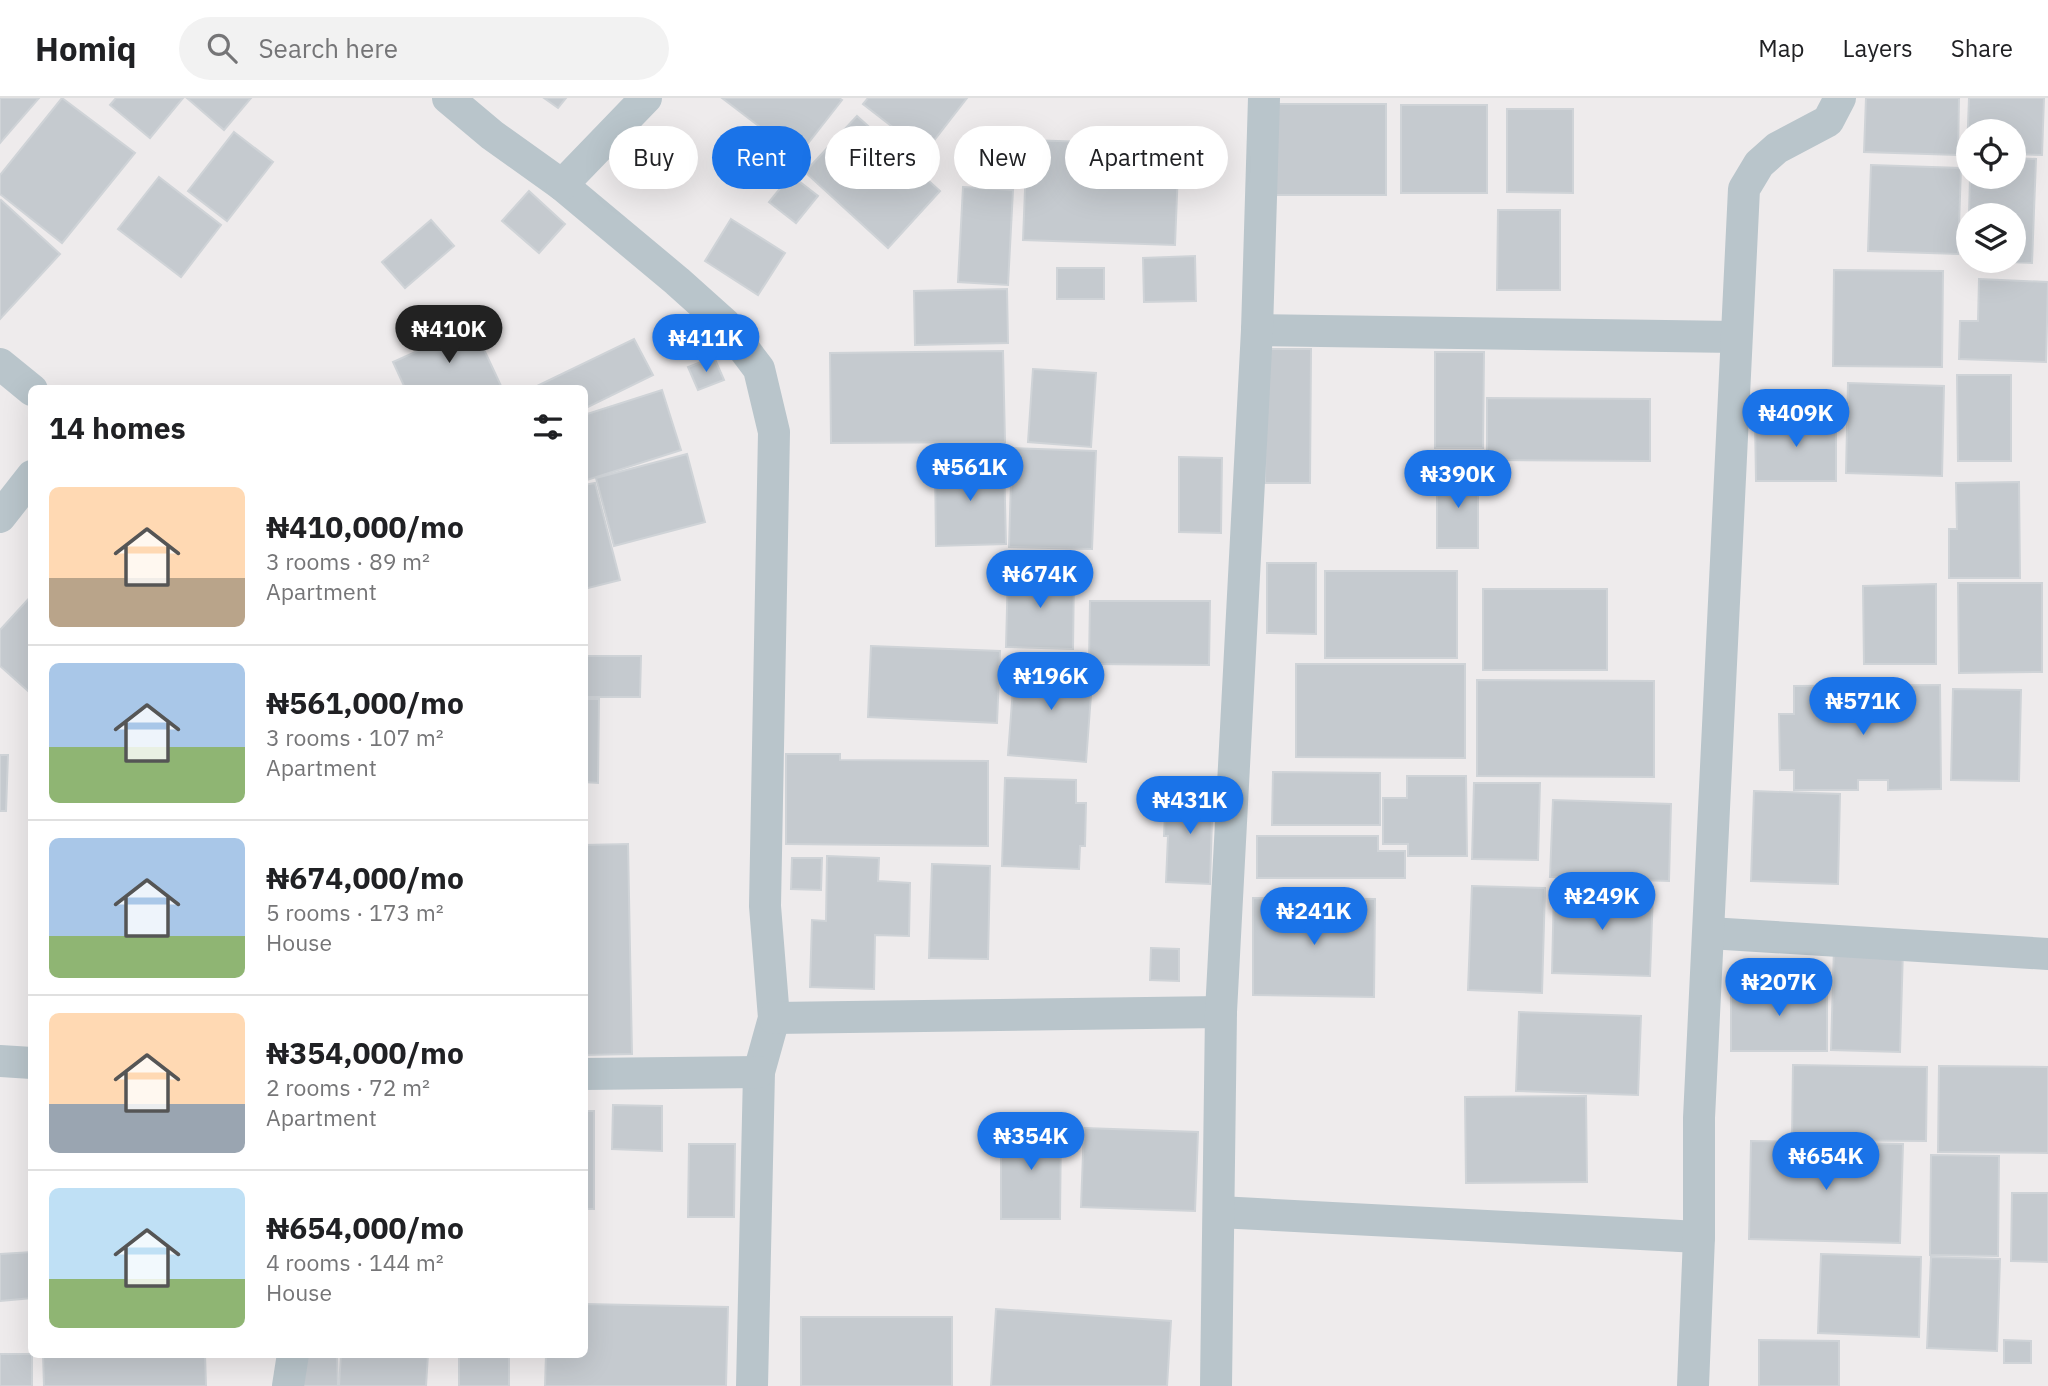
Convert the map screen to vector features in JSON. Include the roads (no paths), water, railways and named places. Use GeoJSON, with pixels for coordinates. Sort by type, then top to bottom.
{"type":"FeatureCollection","features":[{"type":"Feature","properties":{"kind":"street"},"geometry":{"type":"LineString","coordinates":[[448,98],[492,135],[562,185],[677,281],[725,324],[760,369],[774,432],[765,906],[774,1018],[760,1072],[752,1386]]}},
{"type":"Feature","properties":{"kind":"street"},"geometry":{"type":"LineString","coordinates":[[562,185],[646,98]]}},
{"type":"Feature","properties":{"kind":"street"},"geometry":{"type":"LineString","coordinates":[[1216,1386],[1221,1012],[1257,330],[1264,98]]}},
{"type":"Feature","properties":{"kind":"street"},"geometry":{"type":"LineString","coordinates":[[1693,1386],[1699,1237],[1699,1118],[1744,189],[1759,164],[1777,148],[1828,121],[1840,98]]}},
{"type":"Feature","properties":{"kind":"street"},"geometry":{"type":"LineString","coordinates":[[1257,330],[1736,337]]}},
{"type":"Feature","properties":{"kind":"street"},"geometry":{"type":"LineString","coordinates":[[0,364],[28,387]]}},
{"type":"Feature","properties":{"kind":"street"},"geometry":{"type":"LineString","coordinates":[[0,517],[28,481]]}},
{"type":"Feature","properties":{"kind":"street"},"geometry":{"type":"LineString","coordinates":[[1709,933],[2048,954]]}},
{"type":"Feature","properties":{"kind":"street"},"geometry":{"type":"LineString","coordinates":[[774,1018],[1221,1012]]}},
{"type":"Feature","properties":{"kind":"street"},"geometry":{"type":"LineString","coordinates":[[0,1061],[28,1063]]}},
{"type":"Feature","properties":{"kind":"street"},"geometry":{"type":"LineString","coordinates":[[588,1074],[760,1072]]}},
{"type":"Feature","properties":{"kind":"street"},"geometry":{"type":"LineString","coordinates":[[1219,1212],[1699,1237]]}},
{"type":"Feature","properties":{"kind":"street"},"geometry":{"type":"LineString","coordinates":[[288,1386],[292,1358]]}}]}
